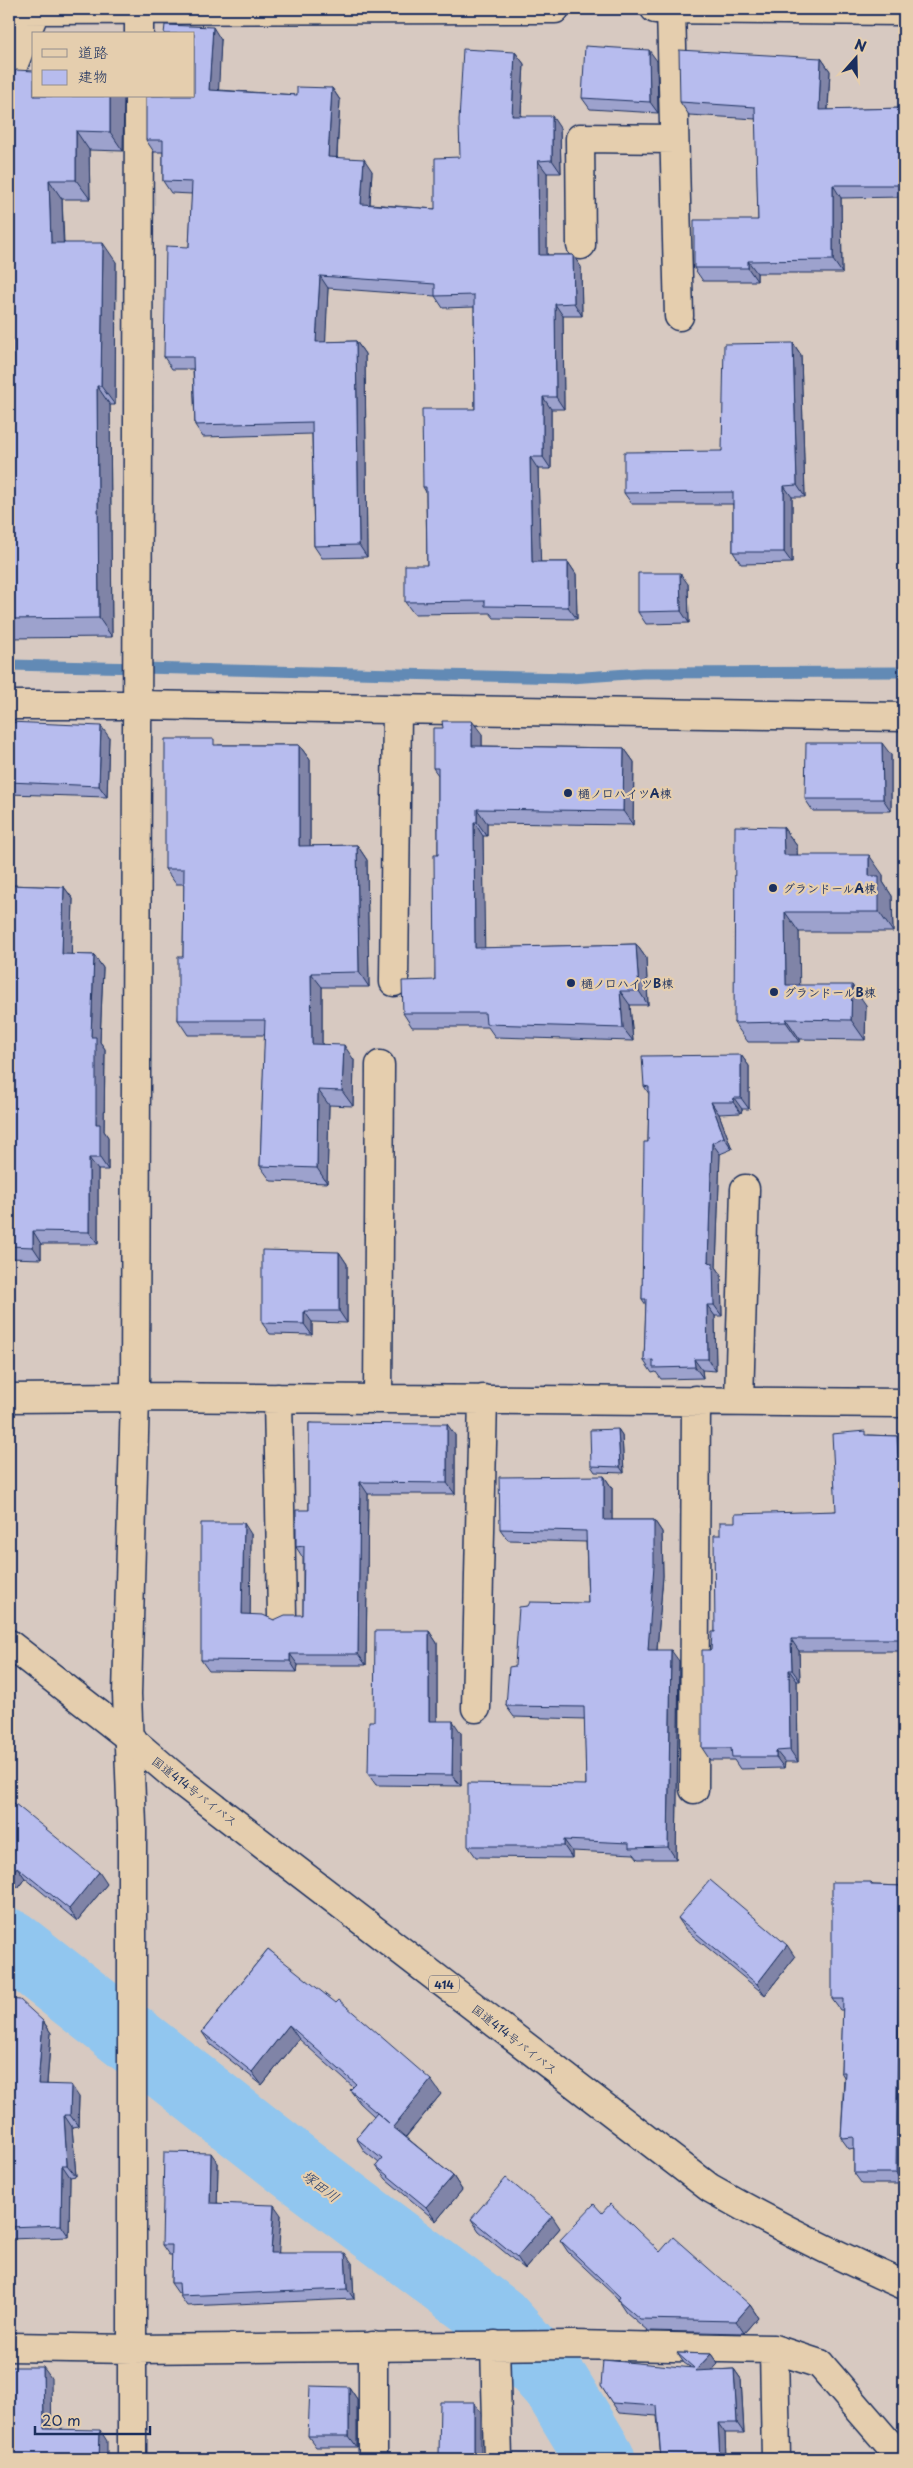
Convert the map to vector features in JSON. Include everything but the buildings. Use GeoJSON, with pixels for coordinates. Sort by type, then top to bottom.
{"type":"FeatureCollection","features":[{"type":"Feature","properties":{"kind":"main road"},"geometry":{"type":"LineString","coordinates":[[9,76],[27,9],[139,17],[393,9],[555,9]]}},
{"type":"Feature","properties":{"kind":"main road"},"geometry":{"type":"LineString","coordinates":[[655,9],[904,11]]}},
{"type":"Feature","properties":{"kind":"main road"},"geometry":{"type":"LineString","coordinates":[[671,9],[679,316]]}},
{"type":"Feature","properties":{"kind":"main road"},"geometry":{"type":"LineString","coordinates":[[132,2459],[132,1825],[128,1736],[135,1397],[138,98]]}},
{"type":"Feature","properties":{"kind":"main road"},"geometry":{"type":"LineString","coordinates":[[581,245],[580,138],[674,140]]}},
{"type":"Feature","properties":{"kind":"main road"},"geometry":{"type":"LineString","coordinates":[[9,705],[136,705],[904,717]]}},
{"type":"Feature","properties":{"kind":"main road"},"geometry":{"type":"LineString","coordinates":[[394,982],[397,710]]}},
{"type":"Feature","properties":{"kind":"main road"},"geometry":{"type":"LineString","coordinates":[[378,1399],[380,1065]]}},
{"type":"Feature","properties":{"kind":"main road"},"geometry":{"type":"LineString","coordinates":[[739,1401],[745,1189]]}},
{"type":"Feature","properties":{"kind":"main road"},"geometry":{"type":"LineString","coordinates":[[9,1398],[696,1400],[904,1403]]}},
{"type":"Feature","properties":{"kind":"main road"},"geometry":{"type":"LineString","coordinates":[[278,1398],[282,1616]]}},
{"type":"Feature","properties":{"kind":"main road"},"geometry":{"type":"LineString","coordinates":[[476,1708],[483,1399]]}},
{"type":"Feature","properties":{"kind":"main road"},"geometry":{"type":"LineString","coordinates":[[694,1789],[696,1400]]}},
{"type":"Feature","properties":{"kind":"main road","name":"国道414号バイパス"},"geometry":{"type":"LineString","coordinates":[[9,1644],[128,1736],[175,1777],[710,2188],[768,2221],[904,2285]]}},
{"type":"Feature","properties":{"kind":"main road"},"geometry":{"type":"LineString","coordinates":[[9,2347],[133,2349],[573,2345],[774,2349],[820,2364],[902,2459]]}},
{"type":"Feature","properties":{"kind":"main road"},"geometry":{"type":"LineString","coordinates":[[374,2346],[374,2459]]}},
{"type":"Feature","properties":{"kind":"main road"},"geometry":{"type":"LineString","coordinates":[[487,2346],[498,2459]]}},
{"type":"Feature","properties":{"kind":"main road"},"geometry":{"type":"LineString","coordinates":[[774,2349],[776,2459]]}},
{"type":"Feature","properties":{"kind":"waterway"},"geometry":{"type":"LineString","coordinates":[[9,665],[571,678],[642,673],[904,672]]}},
{"type":"Feature","properties":{"kind":"waterway","name":"塚田川"},"geometry":{"type":"LineString","coordinates":[[9,1943],[295,2167],[497,2319],[557,2386],[601,2459]]}},
{"type":"Feature","properties":{"kind":"place","name":"樋ノ口ハイツA棟"},"geometry":{"type":"Point","coordinates":[568,793]}},
{"type":"Feature","properties":{"kind":"place","name":"グランドールA棟"},"geometry":{"type":"Point","coordinates":[773,888]}},
{"type":"Feature","properties":{"kind":"place","name":"樋ノ口ハイツB棟"},"geometry":{"type":"Point","coordinates":[571,983]}},
{"type":"Feature","properties":{"kind":"place","name":"グランドールB棟"},"geometry":{"type":"Point","coordinates":[774,992]}}]}
